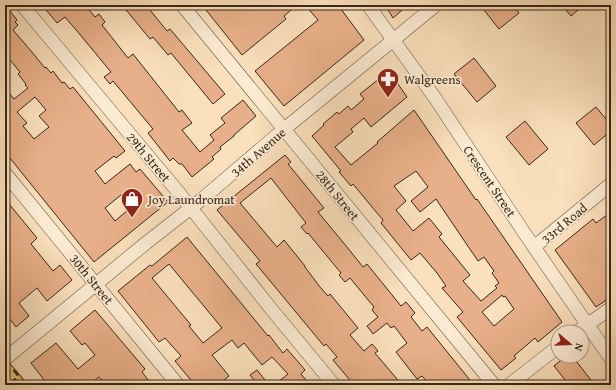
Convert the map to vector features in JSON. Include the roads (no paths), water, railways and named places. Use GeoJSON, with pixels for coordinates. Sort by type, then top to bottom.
{"type":"FeatureCollection","features":[{"type":"Feature","properties":{"kind":"main road"},"geometry":{"type":"LineString","coordinates":[[5,371],[17,385]]}},
{"type":"Feature","properties":{"kind":"street","name":"29th Street"},"geometry":{"type":"LineString","coordinates":[[22,5],[191,208],[334,385]]}},
{"type":"Feature","properties":{"kind":"street","name":"28th Street"},"geometry":{"type":"LineString","coordinates":[[182,5],[494,385]]}},
{"type":"Feature","properties":{"kind":"street","name":"Crescent Street"},"geometry":{"type":"LineString","coordinates":[[368,5],[435,98],[534,247],[580,324]]}},
{"type":"Feature","properties":{"kind":"street","name":"34th Avenue"},"geometry":{"type":"LineString","coordinates":[[5,359],[191,208],[284,129],[436,5]]}},
{"type":"Feature","properties":{"kind":"street","name":"30th Street"},"geometry":{"type":"LineString","coordinates":[[5,173],[178,385]]}},
{"type":"Feature","properties":{"kind":"street","name":"33rd Road"},"geometry":{"type":"LineString","coordinates":[[534,247],[611,184]]}},
{"type":"Feature","properties":{"kind":"street"},"geometry":{"type":"LineString","coordinates":[[588,324],[611,308]]}},
{"type":"Feature","properties":{"kind":"street","name":"Crescent Street"},"geometry":{"type":"LineString","coordinates":[[590,337],[611,359]]}},
{"type":"Feature","properties":{"kind":"street"},"geometry":{"type":"LineString","coordinates":[[509,385],[550,353]]}},
{"type":"Feature","properties":{"kind":"railway"},"geometry":{"type":"LineString","coordinates":[[5,359],[26,385]]}},
{"type":"Feature","properties":{"kind":"railway"},"geometry":{"type":"LineString","coordinates":[[5,368],[19,385]]}},
{"type":"Feature","properties":{"kind":"railway"},"geometry":{"type":"LineString","coordinates":[[5,378],[11,385]]}},
{"type":"Feature","properties":{"kind":"place","name":"Walgreens"},"geometry":{"type":"Point","coordinates":[388,98]}},
{"type":"Feature","properties":{"kind":"place","name":"Joy Laundromat"},"geometry":{"type":"Point","coordinates":[132,218]}}]}
